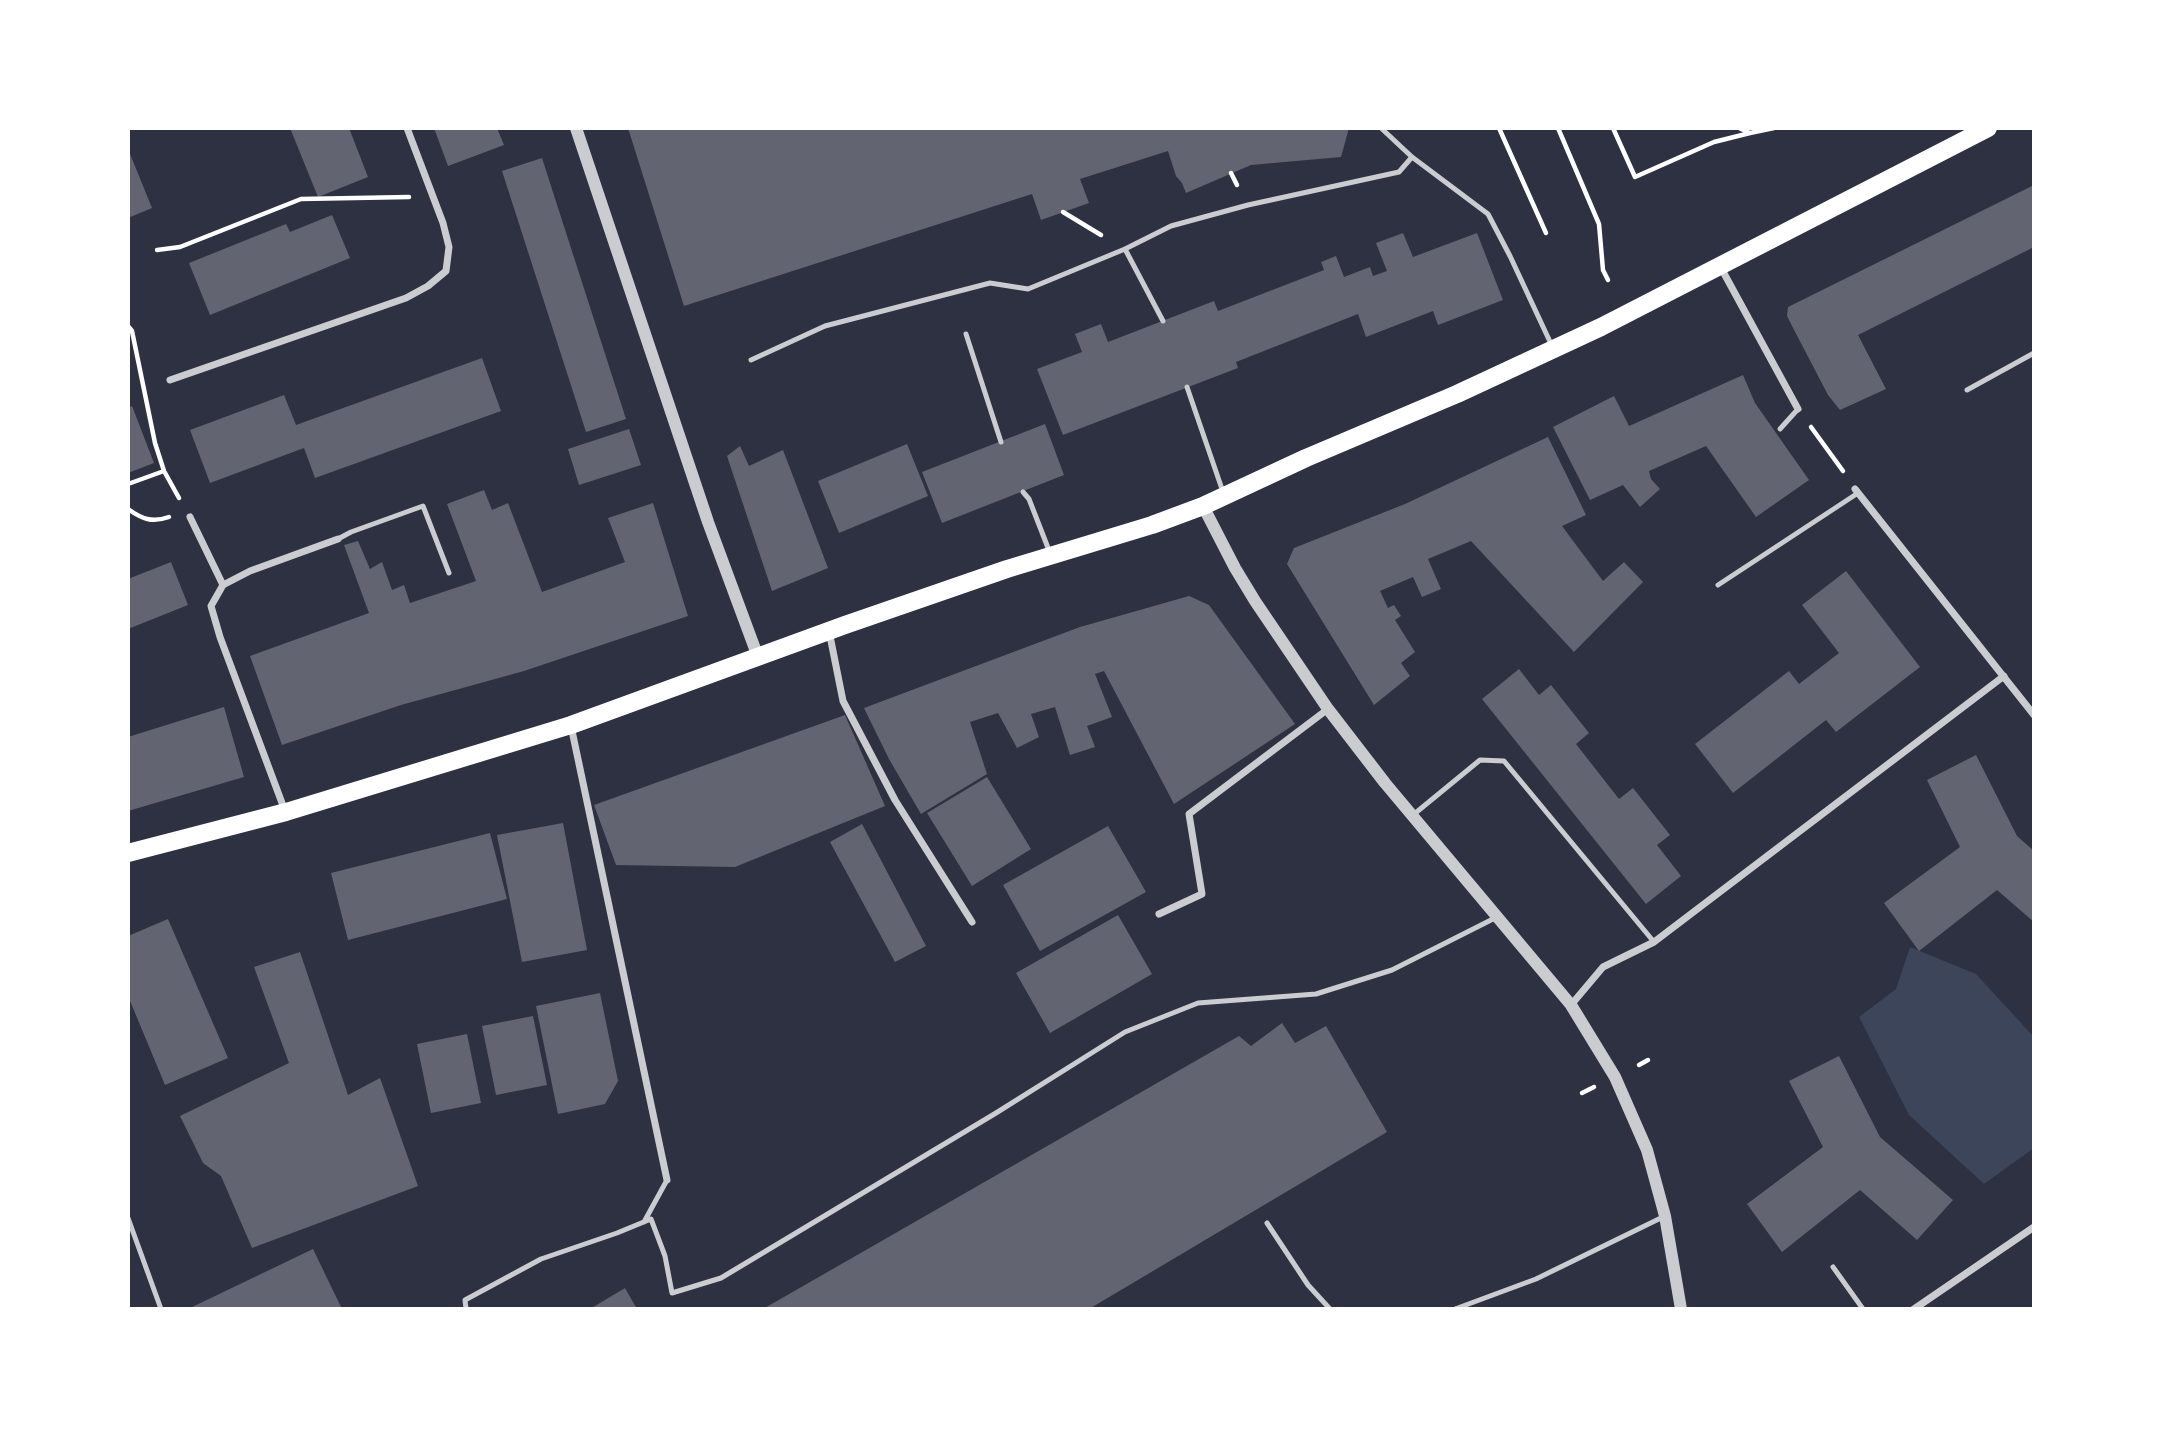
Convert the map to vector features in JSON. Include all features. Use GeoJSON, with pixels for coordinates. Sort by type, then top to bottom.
{"type":"FeatureCollection","features":[{"type":"Feature","properties":{"kind":"main road"},"geometry":{"type":"LineString","coordinates":[[128,853],[286,813],[571,724],[959,585],[1152,526],[1457,394],[1625,315],[1988,128]]}},
{"type":"Feature","properties":{"kind":"street"},"geometry":{"type":"LineString","coordinates":[[170,380],[406,298],[428,286],[446,271],[449,247],[443,223],[407,128]]}},
{"type":"Feature","properties":{"kind":"street"},"geometry":{"type":"LineString","coordinates":[[576,128],[708,522],[758,657]]}},
{"type":"Feature","properties":{"kind":"street"},"geometry":{"type":"LineString","coordinates":[[1720,265],[1798,409]]}},
{"type":"Feature","properties":{"kind":"street"},"geometry":{"type":"LineString","coordinates":[[1857,491],[2034,715]]}},
{"type":"Feature","properties":{"kind":"street"},"geometry":{"type":"LineString","coordinates":[[1203,506],[1255,601],[1328,709],[1385,783],[1572,1005],[1615,1077],[1647,1150],[1665,1216],[1681,1309]]}},
{"type":"Feature","properties":{"kind":"street"},"geometry":{"type":"LineString","coordinates":[[188,514],[222,585]]}},
{"type":"Feature","properties":{"kind":"street"},"geometry":{"type":"LineString","coordinates":[[286,813],[211,606],[222,585],[250,571],[338,540]]}},
{"type":"Feature","properties":{"kind":"street"},"geometry":{"type":"LineString","coordinates":[[829,631],[843,701],[895,800],[972,922]]}},
{"type":"Feature","properties":{"kind":"street"},"geometry":{"type":"LineString","coordinates":[[1572,1005],[1603,968],[1654,942],[2004,676]]}},
{"type":"Feature","properties":{"kind":"street"},"geometry":{"type":"LineString","coordinates":[[1159,914],[1202,894],[1189,814],[1328,709]]}},
{"type":"Feature","properties":{"kind":"street"},"geometry":{"type":"LineString","coordinates":[[571,724],[667,1180]]}},
{"type":"Feature","properties":{"kind":"street"},"geometry":{"type":"LineString","coordinates":[[1914,1309],[2034,1227]]}},
{"type":"Feature","properties":{"kind":"lane"},"geometry":{"type":"LineString","coordinates":[[1381,128],[1412,157],[1488,214],[1553,349]]}},
{"type":"Feature","properties":{"kind":"lane"},"geometry":{"type":"LineString","coordinates":[[751,359],[825,326],[990,283],[1028,289],[1125,250],[1171,226],[1248,205],[1399,172],[1412,157]]}},
{"type":"Feature","properties":{"kind":"lane"},"geometry":{"type":"LineString","coordinates":[[1125,250],[1163,321]]}},
{"type":"Feature","properties":{"kind":"lane"},"geometry":{"type":"LineString","coordinates":[[966,334],[1001,442]]}},
{"type":"Feature","properties":{"kind":"lane"},"geometry":{"type":"LineString","coordinates":[[1967,390],[2034,353]]}},
{"type":"Feature","properties":{"kind":"lane"},"geometry":{"type":"LineString","coordinates":[[1187,387],[1223,495]]}},
{"type":"Feature","properties":{"kind":"lane"},"geometry":{"type":"LineString","coordinates":[[1780,429],[1798,409]]}},
{"type":"Feature","properties":{"kind":"lane"},"geometry":{"type":"LineString","coordinates":[[1718,585],[1857,491]]}},
{"type":"Feature","properties":{"kind":"lane"},"geometry":{"type":"LineString","coordinates":[[1023,492],[1029,499],[1051,556]]}},
{"type":"Feature","properties":{"kind":"lane"},"geometry":{"type":"LineString","coordinates":[[338,540],[351,532],[423,506],[449,573]]}},
{"type":"Feature","properties":{"kind":"lane"},"geometry":{"type":"LineString","coordinates":[[1413,815],[1480,760],[1504,761],[1654,942]]}},
{"type":"Feature","properties":{"kind":"lane"},"geometry":{"type":"LineString","coordinates":[[466,1309],[465,1300],[541,1259],[651,1219],[665,1256],[672,1293],[721,1278],[1125,1032],[1198,1003],[1316,994],[1392,970],[1498,916]]}},
{"type":"Feature","properties":{"kind":"lane"},"geometry":{"type":"LineString","coordinates":[[644,1222],[667,1180]]}},
{"type":"Feature","properties":{"kind":"lane"},"geometry":{"type":"LineString","coordinates":[[1455,1309],[1536,1279],[1665,1216]]}},
{"type":"Feature","properties":{"kind":"lane"},"geometry":{"type":"LineString","coordinates":[[128,1218],[161,1309]]}},
{"type":"Feature","properties":{"kind":"lane"},"geometry":{"type":"LineString","coordinates":[[1267,1223],[1308,1285],[1330,1309]]}},
{"type":"Feature","properties":{"kind":"lane"},"geometry":{"type":"LineString","coordinates":[[1833,1267],[1863,1309]]}},
{"type":"Feature","properties":{"kind":"path"},"geometry":{"type":"LineString","coordinates":[[1499,128],[1546,233]]}},
{"type":"Feature","properties":{"kind":"path"},"geometry":{"type":"LineString","coordinates":[[1558,128],[1599,224],[1603,270],[1608,280]]}},
{"type":"Feature","properties":{"kind":"path"},"geometry":{"type":"LineString","coordinates":[[1613,128],[1635,177],[1714,142],[1774,128]]}},
{"type":"Feature","properties":{"kind":"path"},"geometry":{"type":"LineString","coordinates":[[1739,128],[1750,133]]}},
{"type":"Feature","properties":{"kind":"path"},"geometry":{"type":"LineString","coordinates":[[157,250],[180,247],[301,199],[407,198],[430,190]]}},
{"type":"Feature","properties":{"kind":"path"},"geometry":{"type":"LineString","coordinates":[[1063,212],[1125,250]]}},
{"type":"Feature","properties":{"kind":"path"},"geometry":{"type":"LineString","coordinates":[[128,326],[132,331],[155,443],[164,471],[188,514],[158,521],[142,519],[128,509]]}},
{"type":"Feature","properties":{"kind":"path"},"geometry":{"type":"LineString","coordinates":[[1798,409],[1857,491]]}},
{"type":"Feature","properties":{"kind":"path"},"geometry":{"type":"LineString","coordinates":[[128,484],[164,471]]}},
{"type":"Feature","properties":{"kind":"path"},"geometry":{"type":"LineString","coordinates":[[1635,1067],[1648,1060]]}},
{"type":"Feature","properties":{"kind":"shaded area"},"geometry":{"type":"Polygon","coordinates":[[[1910,947],[1976,974],[2034,1037],[2034,1148],[1984,1184],[1909,1115],[1859,1017],[1896,989],[1910,947]]]}},
{"type":"Feature","properties":{"kind":"building"},"geometry":{"type":"Polygon","coordinates":[[[290,128],[349,128],[368,177],[318,197],[290,128]]]}},
{"type":"Feature","properties":{"kind":"building"},"geometry":{"type":"Polygon","coordinates":[[[434,128],[497,128],[504,145],[448,166],[434,128]]]}},
{"type":"Feature","properties":{"kind":"building"},"geometry":{"type":"Polygon","coordinates":[[[628,128],[1349,128],[1341,157],[1251,165],[1186,193],[1176,176],[1168,151],[1080,179],[1089,203],[1041,220],[1032,194],[684,306],[628,128]]]}},
{"type":"Feature","properties":{"kind":"building"},"geometry":{"type":"Polygon","coordinates":[[[128,149],[152,208],[128,218],[128,149]]]}},
{"type":"Feature","properties":{"kind":"building"},"geometry":{"type":"Polygon","coordinates":[[[542,158],[626,419],[586,432],[502,171],[542,158]]]}},
{"type":"Feature","properties":{"kind":"building"},"geometry":{"type":"Polygon","coordinates":[[[2034,185],[2034,247],[1858,335],[1886,389],[1840,410],[1828,395],[1791,324],[1787,316],[1788,307],[2034,185]]]}},
{"type":"Feature","properties":{"kind":"building"},"geometry":{"type":"Polygon","coordinates":[[[332,215],[350,258],[210,315],[189,263],[286,224],[290,232],[332,215]]]}},
{"type":"Feature","properties":{"kind":"building"},"geometry":{"type":"Polygon","coordinates":[[[1403,233],[1413,257],[1477,233],[1503,300],[1438,325],[1433,311],[1366,337],[1358,314],[1236,362],[1238,368],[1063,435],[1037,369],[1082,352],[1075,334],[1101,324],[1108,342],[1214,301],[1218,311],[1324,270],[1321,262],[1336,256],[1344,277],[1370,267],[1373,276],[1387,271],[1376,243],[1403,233]]]}},
{"type":"Feature","properties":{"kind":"building"},"geometry":{"type":"Polygon","coordinates":[[[482,358],[501,411],[315,478],[304,448],[210,483],[190,430],[284,395],[296,425],[482,358]]]}},
{"type":"Feature","properties":{"kind":"building"},"geometry":{"type":"Polygon","coordinates":[[[1743,375],[1755,403],[1809,480],[1756,517],[1706,446],[1649,471],[1651,479],[1660,489],[1640,507],[1623,485],[1590,500],[1553,427],[1614,396],[1629,426],[1743,375]]]}},
{"type":"Feature","properties":{"kind":"building"},"geometry":{"type":"Polygon","coordinates":[[[132,406],[154,463],[128,473],[128,408],[132,406]]]}},
{"type":"Feature","properties":{"kind":"building"},"geometry":{"type":"Polygon","coordinates":[[[1045,424],[1064,475],[942,523],[922,472],[1045,424]]]}},
{"type":"Feature","properties":{"kind":"building"},"geometry":{"type":"Polygon","coordinates":[[[629,429],[641,465],[579,485],[568,449],[629,429]]]}},
{"type":"Feature","properties":{"kind":"building"},"geometry":{"type":"Polygon","coordinates":[[[1548,437],[1586,515],[1562,526],[1603,581],[1624,562],[1643,582],[1574,652],[1471,541],[1428,559],[1441,589],[1422,597],[1413,577],[1380,591],[1388,608],[1394,605],[1401,616],[1395,620],[1415,652],[1401,663],[1410,676],[1374,705],[1287,564],[1294,548],[1405,504],[1548,437]]]}},
{"type":"Feature","properties":{"kind":"building"},"geometry":{"type":"Polygon","coordinates":[[[907,444],[928,496],[839,533],[818,481],[907,444]]]}},
{"type":"Feature","properties":{"kind":"building"},"geometry":{"type":"Polygon","coordinates":[[[740,446],[749,466],[783,450],[828,568],[772,591],[727,456],[740,446]]]}},
{"type":"Feature","properties":{"kind":"building"},"geometry":{"type":"Polygon","coordinates":[[[484,490],[492,510],[508,503],[542,592],[625,562],[608,518],[653,503],[688,616],[524,671],[401,705],[282,745],[250,656],[369,613],[344,545],[358,541],[370,569],[382,562],[392,590],[404,585],[410,603],[476,581],[447,504],[484,490]]]}},
{"type":"Feature","properties":{"kind":"building"},"geometry":{"type":"Polygon","coordinates":[[[171,562],[188,605],[128,629],[128,579],[171,562]]]}},
{"type":"Feature","properties":{"kind":"building"},"geometry":{"type":"Polygon","coordinates":[[[1846,571],[1920,667],[1836,732],[1826,720],[1733,793],[1695,744],[1789,671],[1799,684],[1839,653],[1802,605],[1846,571]]]}},
{"type":"Feature","properties":{"kind":"building"},"geometry":{"type":"Polygon","coordinates":[[[1189,596],[1209,605],[1295,724],[1174,804],[1104,671],[1095,674],[1112,717],[1087,726],[1095,747],[1070,755],[1055,707],[1031,714],[1039,737],[1017,748],[998,713],[970,722],[987,774],[921,814],[889,759],[864,708],[1080,627],[1189,596]]]}},
{"type":"Feature","properties":{"kind":"building"},"geometry":{"type":"Polygon","coordinates":[[[1519,669],[1539,695],[1551,685],[1589,733],[1576,744],[1619,799],[1633,788],[1670,835],[1657,845],[1681,876],[1646,904],[1482,699],[1519,669]]]}},
{"type":"Feature","properties":{"kind":"building"},"geometry":{"type":"Polygon","coordinates":[[[224,707],[244,777],[128,811],[128,737],[224,707]]]}},
{"type":"Feature","properties":{"kind":"building"},"geometry":{"type":"Polygon","coordinates":[[[845,715],[885,806],[735,867],[616,865],[594,805],[845,715]]]}},
{"type":"Feature","properties":{"kind":"building"},"geometry":{"type":"Polygon","coordinates":[[[1976,755],[2017,836],[2034,851],[2034,922],[1997,890],[1919,951],[1884,903],[1960,847],[1927,780],[1976,755]]]}},
{"type":"Feature","properties":{"kind":"building"},"geometry":{"type":"Polygon","coordinates":[[[987,777],[1031,849],[972,886],[927,813],[987,777]]]}},
{"type":"Feature","properties":{"kind":"building"},"geometry":{"type":"Polygon","coordinates":[[[563,823],[587,950],[522,962],[497,835],[563,823]]]}},
{"type":"Feature","properties":{"kind":"building"},"geometry":{"type":"Polygon","coordinates":[[[862,824],[926,946],[895,962],[830,842],[862,824]]]}},
{"type":"Feature","properties":{"kind":"building"},"geometry":{"type":"Polygon","coordinates":[[[1108,826],[1146,892],[1040,951],[1003,885],[1108,826]]]}},
{"type":"Feature","properties":{"kind":"building"},"geometry":{"type":"Polygon","coordinates":[[[490,833],[507,899],[348,940],[331,873],[490,833]]]}},
{"type":"Feature","properties":{"kind":"building"},"geometry":{"type":"Polygon","coordinates":[[[1118,915],[1152,974],[1050,1033],[1016,973],[1118,915]]]}},
{"type":"Feature","properties":{"kind":"building"},"geometry":{"type":"Polygon","coordinates":[[[168,919],[228,1058],[165,1085],[128,996],[128,936],[168,919]]]}},
{"type":"Feature","properties":{"kind":"building"},"geometry":{"type":"Polygon","coordinates":[[[300,952],[348,1095],[380,1078],[418,1186],[252,1248],[221,1176],[203,1163],[180,1116],[289,1063],[254,967],[300,952]]]}},
{"type":"Feature","properties":{"kind":"building"},"geometry":{"type":"Polygon","coordinates":[[[600,993],[618,1081],[605,1104],[558,1114],[536,1006],[600,993]]]}},
{"type":"Feature","properties":{"kind":"building"},"geometry":{"type":"Polygon","coordinates":[[[533,1016],[547,1085],[496,1095],[482,1026],[533,1016]]]}},
{"type":"Feature","properties":{"kind":"building"},"geometry":{"type":"Polygon","coordinates":[[[1282,1023],[1295,1043],[1326,1026],[1387,1132],[1089,1309],[763,1309],[1239,1036],[1251,1046],[1282,1023]]]}},
{"type":"Feature","properties":{"kind":"building"},"geometry":{"type":"Polygon","coordinates":[[[467,1034],[481,1103],[431,1113],[417,1044],[467,1034]]]}},
{"type":"Feature","properties":{"kind":"building"},"geometry":{"type":"Polygon","coordinates":[[[1839,1056],[1880,1137],[1953,1200],[1917,1240],[1860,1190],[1782,1252],[1747,1204],[1823,1147],[1789,1081],[1839,1056]]]}},
{"type":"Feature","properties":{"kind":"building"},"geometry":{"type":"Polygon","coordinates":[[[313,1249],[342,1309],[188,1309],[313,1249]]]}},
{"type":"Feature","properties":{"kind":"building"},"geometry":{"type":"Polygon","coordinates":[[[625,1288],[637,1309],[590,1309],[625,1288]]]}}]}
